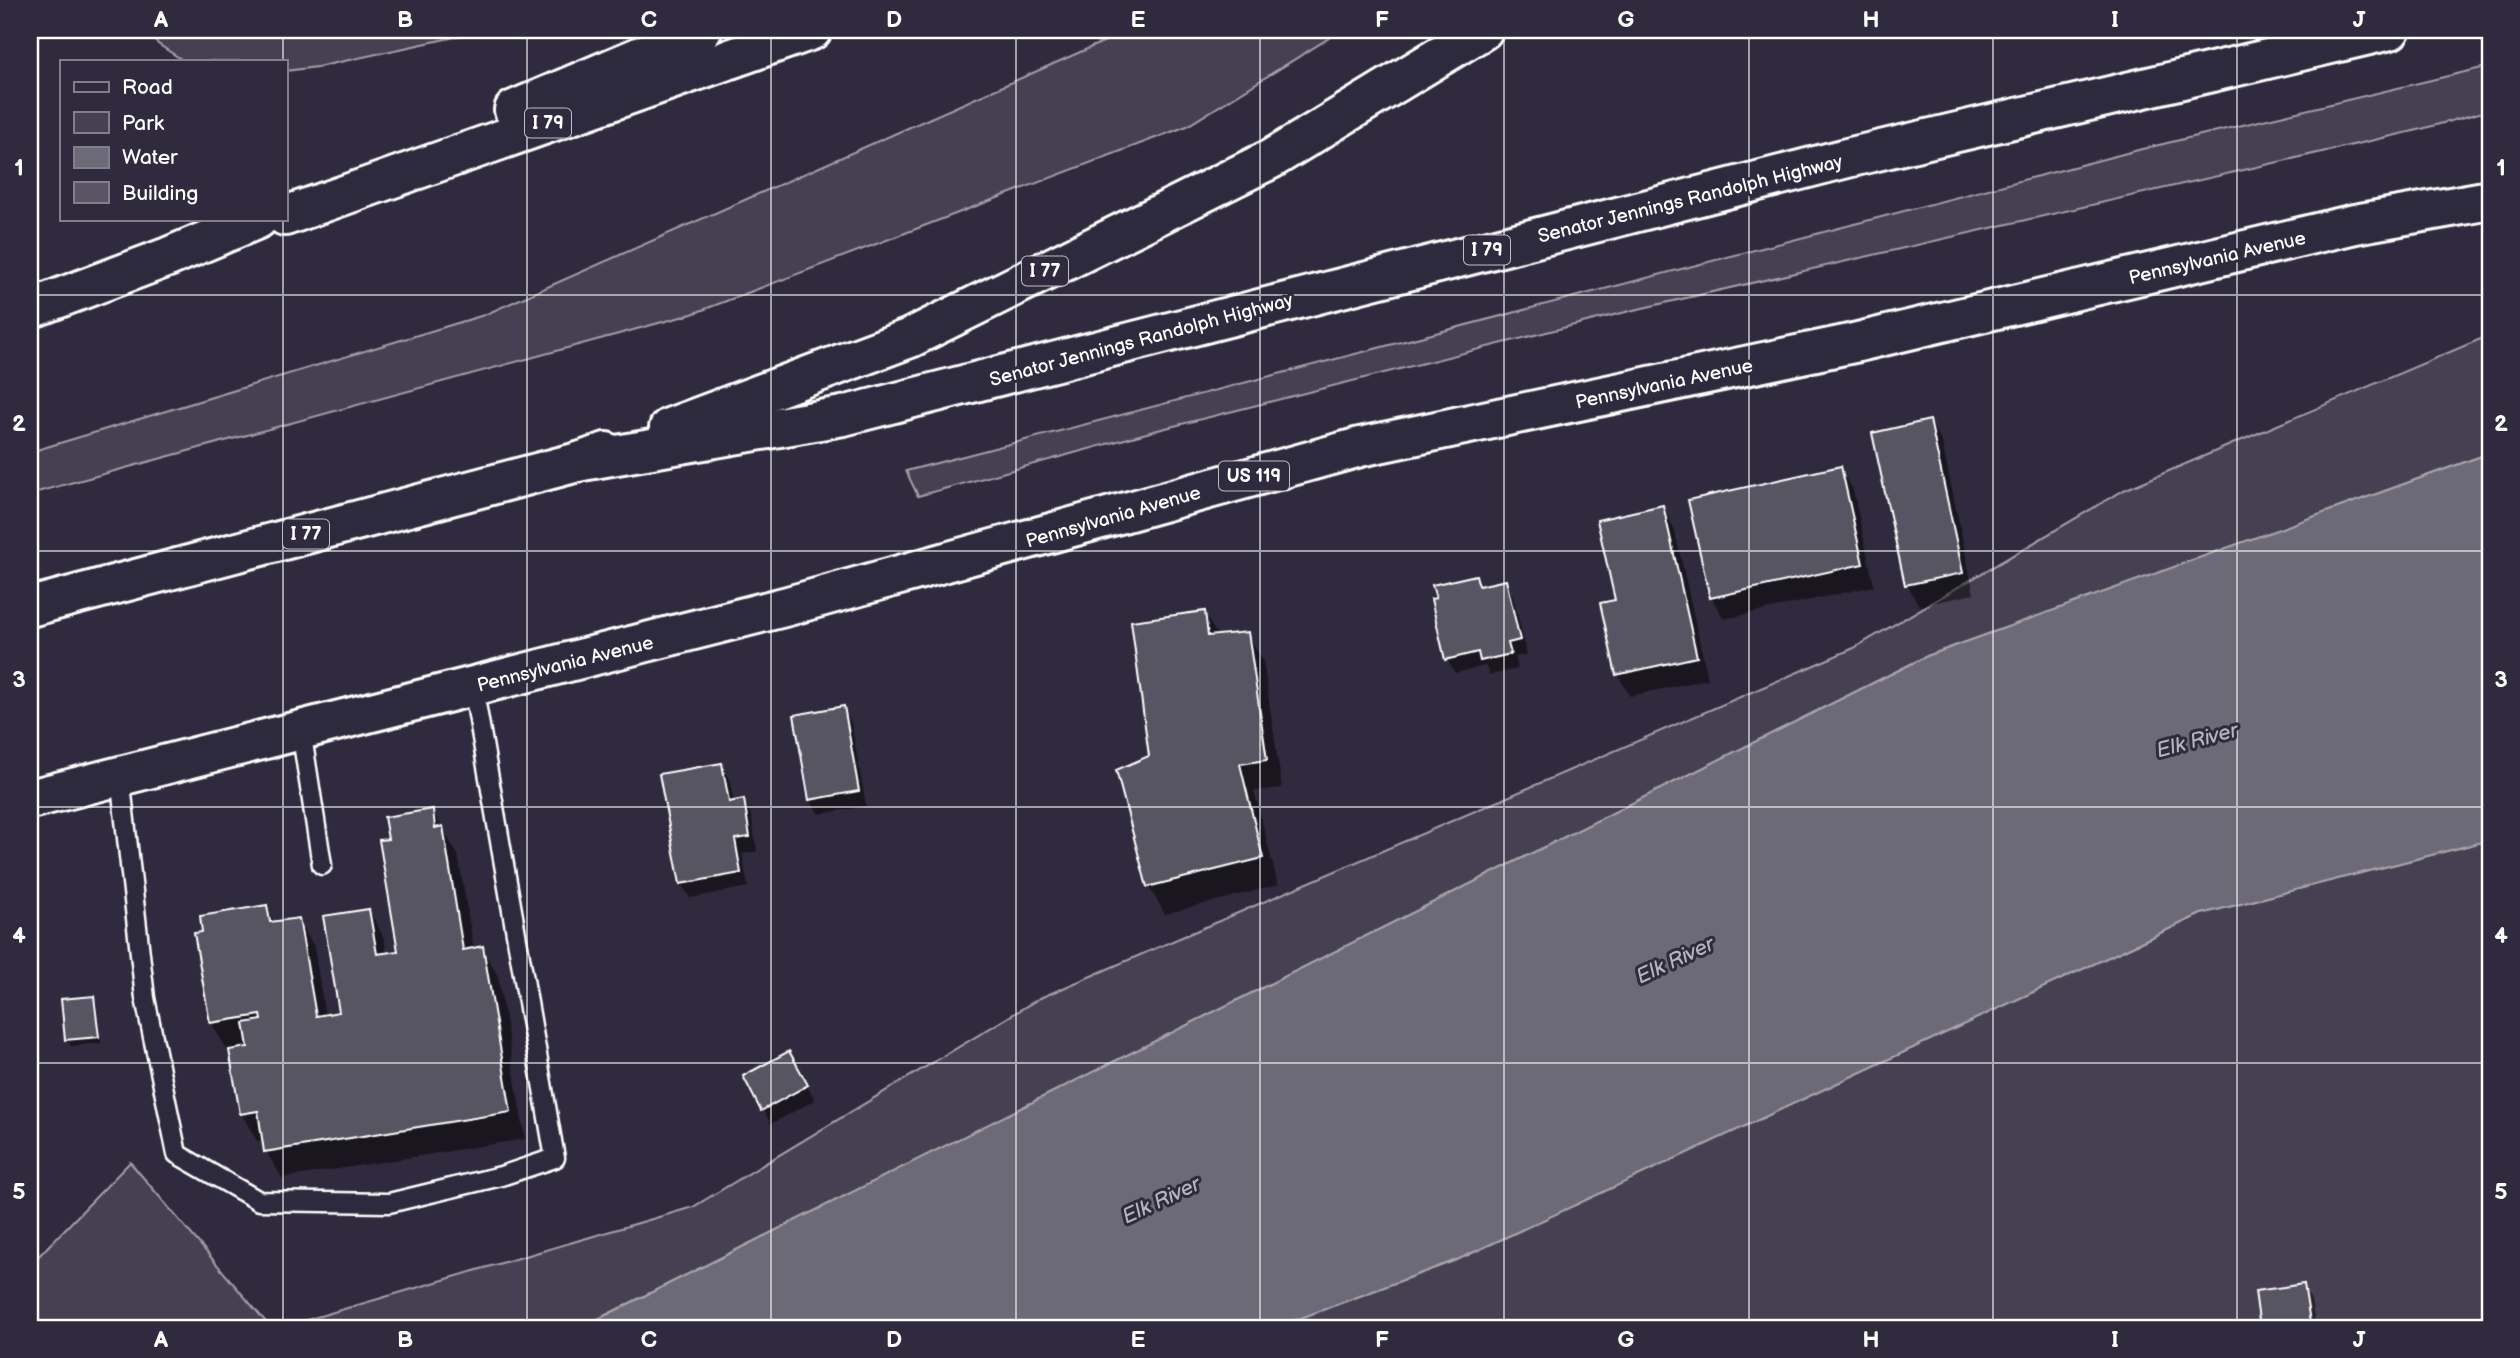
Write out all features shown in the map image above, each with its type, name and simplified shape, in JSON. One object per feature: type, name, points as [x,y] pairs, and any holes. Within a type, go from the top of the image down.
[{"type":"main road","points":[[287,206],[702,30]]},
{"type":"main road","name":"I 79","points":[[287,215],[812,30]]},
{"type":"main road","name":"I 77","points":[[30,607],[582,461],[910,338],[1271,159],[1483,30]]},
{"type":"main road","name":"Senator Jennings Randolph Highway","points":[[582,461],[844,416],[1847,158],[2390,30]]},
{"type":"main road","name":"Pennsylvania Avenue","points":[[30,799],[788,606],[1360,447],[1854,343],[2355,224],[2490,200]]},
{"type":"main road","points":[[168,257],[256,220]]},
{"type":"main road","points":[[30,309],[274,220]]},
{"type":"lane","points":[[120,776],[145,998],[177,1154],[259,1201],[389,1203],[501,1176],[555,1158],[473,686]]},
{"type":"lane","points":[[301,730],[322,865]]},
{"type":"green space","points":[[148,30],[487,30],[317,67],[287,71],[287,60],[182,60],[158,44]]},
{"type":"green space","points":[[1130,30],[1342,30],[1187,126],[692,314],[30,494],[30,452],[484,315]]},
{"type":"green space","points":[[2490,66],[2490,110],[2418,130],[1634,310],[1154,431],[918,496],[906,471],[2142,149]]},
{"type":"green space","points":[[2490,335],[2490,453],[1927,656],[580,1328],[279,1328],[693,1207],[1040,998],[1854,648],[2124,490]]},
{"type":"green space","points":[[2490,840],[2490,1328],[1274,1328],[1459,1259],[2201,914]]},
{"type":"green space","points":[[130,1162],[271,1328],[30,1328],[30,1265]]},
{"type":"water","name":"Elk River","points":[[2490,453],[2490,840],[2201,914],[1459,1259],[1274,1328],[580,1328],[1927,656]]},
{"type":"building","points":[[1930,420],[1963,573],[1905,585],[1872,433]]},
{"type":"building","points":[[1841,466],[1863,564],[1710,598],[1688,500]]},
{"type":"building","points":[[1663,505],[1697,657],[1616,675],[1600,603],[1615,600],[1597,520]]},
{"type":"building","points":[[1476,575],[1479,586],[1506,580],[1520,640],[1508,643],[1511,654],[1480,661],[1478,652],[1445,660],[1431,599],[1436,598],[1432,585]]},
{"type":"building","points":[[1205,611],[1208,636],[1248,632],[1267,760],[1240,764],[1263,858],[1147,887],[1116,770],[1149,756],[1131,621]]},
{"type":"building","points":[[844,706],[859,791],[809,800],[794,715]]},
{"type":"building","points":[[722,763],[729,802],[744,799],[750,837],[735,839],[741,873],[680,884],[659,774]]},
{"type":"building","points":[[433,809],[435,828],[443,826],[463,950],[483,946],[511,1112],[264,1152],[258,1111],[240,1114],[229,1050],[248,1047],[244,1023],[262,1020],[261,1015],[210,1023],[194,933],[202,932],[200,916],[267,905],[270,922],[299,918],[316,1016],[339,1012],[323,916],[369,909],[377,954],[398,951],[379,840],[388,839],[384,817]]},
{"type":"building","points":[[94,996],[99,1037],[65,1040],[61,999]]},
{"type":"building","points":[[789,1051],[808,1085],[761,1111],[743,1076]]},
{"type":"building","points":[[2304,1284],[2311,1328],[2260,1328],[2255,1291]]}]
